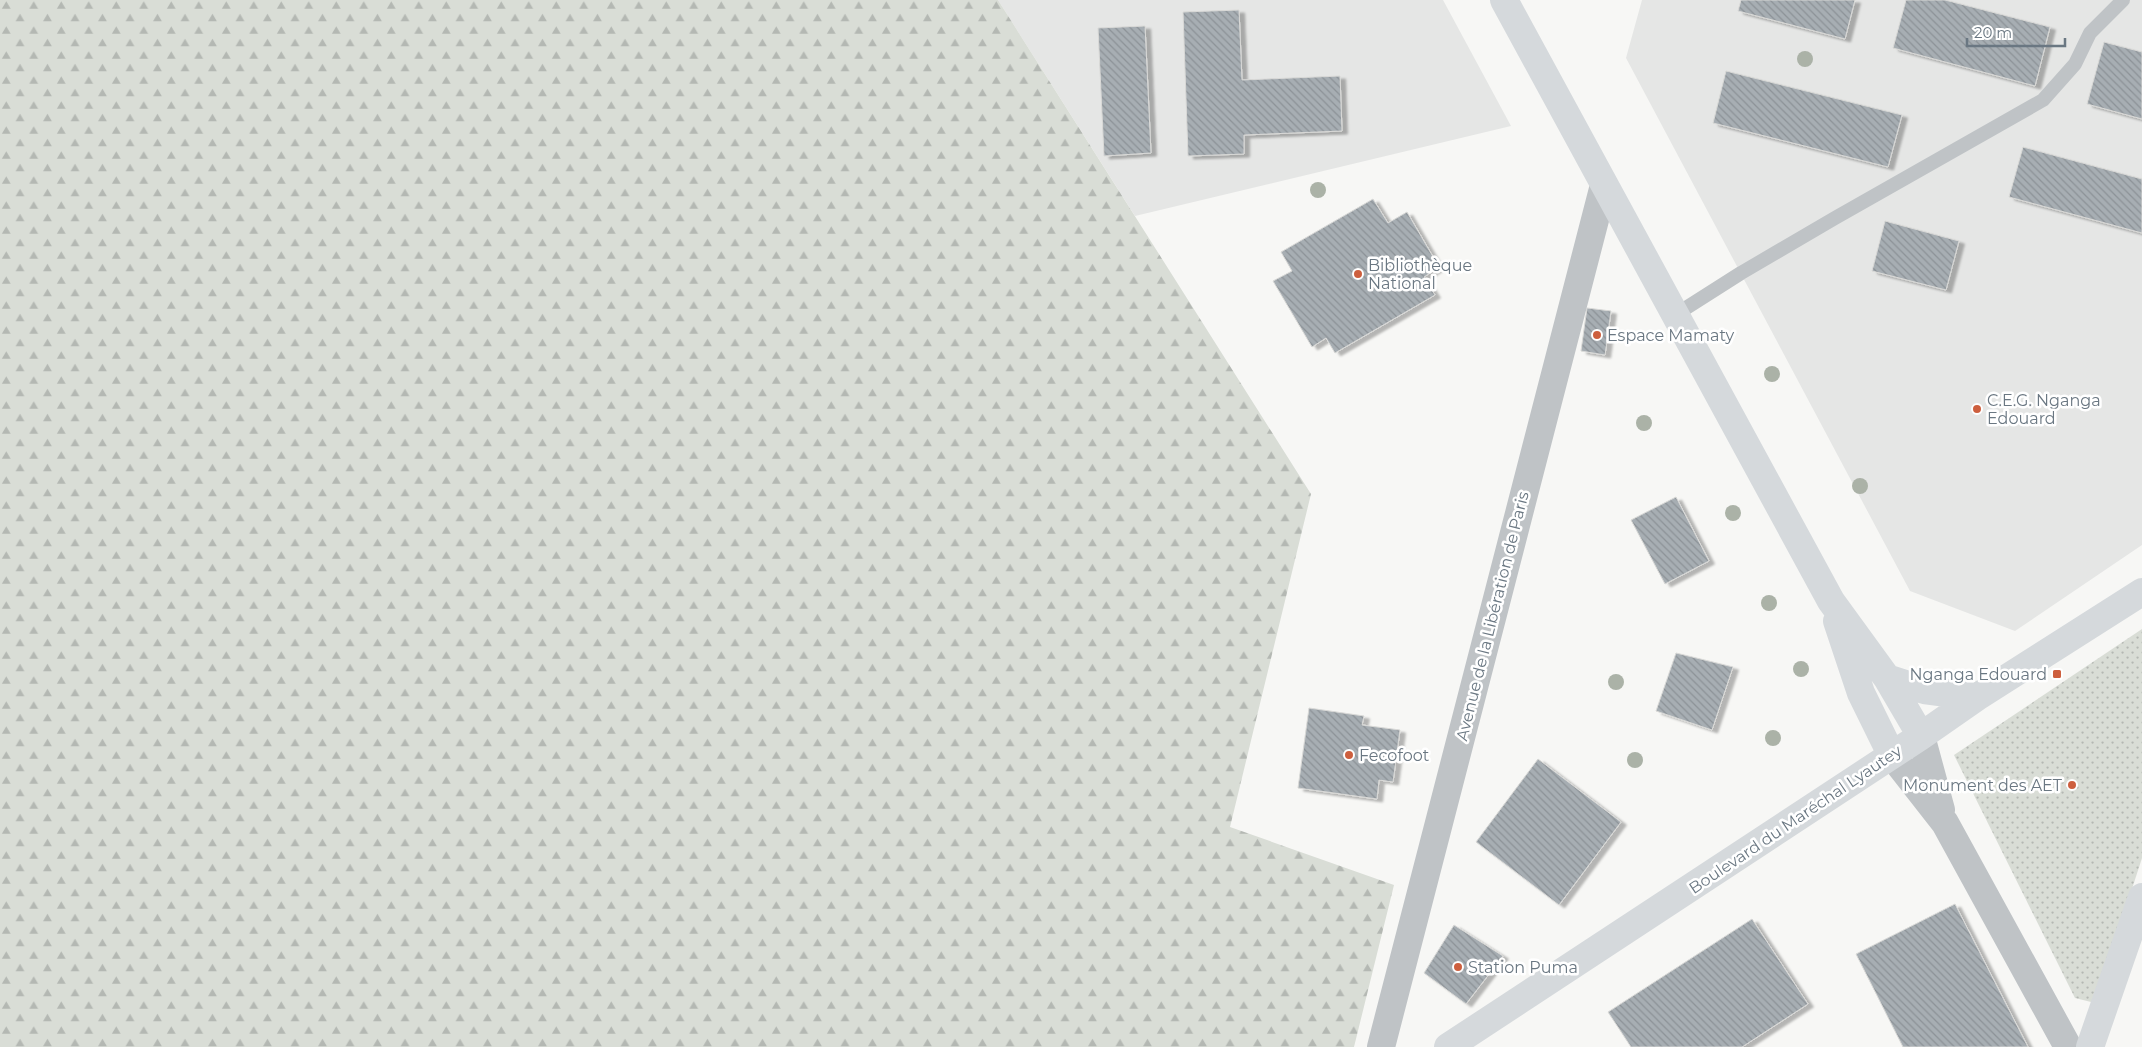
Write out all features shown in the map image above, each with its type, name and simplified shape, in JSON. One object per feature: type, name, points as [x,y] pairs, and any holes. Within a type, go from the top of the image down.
[{"type":"main road","points":[[1504,0],[1831,600],[1887,678],[1921,736]]},
{"type":"main road","name":"Boulevard du Maréchal Lyautey","points":[[1448,1047],[1921,736],[1977,697],[2142,592]]},
{"type":"main road","points":[[1831,600],[1852,668],[1872,719],[1891,754]]},
{"type":"main road","points":[[1887,678],[1924,690],[1977,697]]},
{"type":"main road","points":[[2090,1047],[2142,897]]},
{"type":"street","name":"Avenue de la Libération de Paris","points":[[1381,1047],[1604,185]]},
{"type":"street","points":[[1921,736],[1945,823]]},
{"type":"street","points":[[1891,754],[1945,823],[2068,1047]]},
{"type":"lane","points":[[1675,315],[1741,273],[1826,223],[2043,100],[2075,64],[2090,33],[2123,0]]},
{"type":"shaded area","points":[[998,0],[1443,0],[1511,126],[1135,216]]},
{"type":"shaded area","name":"C.E.G. Nganga Edouard","points":[[1642,0],[2142,0],[2142,545],[2015,631],[1910,591],[1626,58]]},
{"type":"green space","points":[[0,0],[998,0],[1311,494],[1230,827],[1394,885],[1354,1047],[0,1047]]},
{"type":"green space","points":[[2142,629],[2142,858],[2095,1003],[2075,998],[1954,755]]},
{"type":"building","points":[[1741,0],[1855,0],[1845,39],[1738,11]]},
{"type":"building","points":[[1906,0],[1945,0],[2050,27],[2035,86],[1893,48]]},
{"type":"building","points":[[1239,10],[1242,80],[1340,76],[1342,131],[1244,135],[1244,154],[1188,156],[1183,12]]},
{"type":"building","points":[[1145,26],[1151,153],[1104,156],[1098,28]]},
{"type":"building","points":[[2104,42],[2142,52],[2142,119],[2087,104]]},
{"type":"building","points":[[1726,71],[1902,115],[1888,167],[1713,123]]},
{"type":"building","points":[[2023,147],[2142,179],[2142,233],[2009,197]]},
{"type":"building","name":"Bibliothèque National","points":[[1373,199],[1388,223],[1407,212],[1439,267],[1424,277],[1435,295],[1335,353],[1326,338],[1312,347],[1273,281],[1292,271],[1281,252]]},
{"type":"building","points":[[1885,221],[1959,241],[1946,290],[1872,271]]},
{"type":"building","points":[[1587,308],[1611,311],[1605,355],[1581,351]]},
{"type":"building","points":[[1676,497],[1709,561],[1665,584],[1631,520]]},
{"type":"building","points":[[1676,653],[1733,667],[1712,730],[1656,711]]},
{"type":"building","name":"Fecofoot","points":[[1309,708],[1364,716],[1362,725],[1400,730],[1393,782],[1379,780],[1377,799],[1298,788]]},
{"type":"building","points":[[1538,759],[1621,822],[1559,905],[1476,842]]},
{"type":"building","points":[[1955,904],[2028,1047],[1903,1047],[1856,954]]},
{"type":"building","points":[[1752,919],[1808,1004],[1742,1047],[1631,1047],[1608,1012]]},
{"type":"building","points":[[1454,925],[1503,956],[1466,1004],[1424,973]]},
{"type":"place","name":"Bibliothèque National","points":[[1358,274]]},
{"type":"place","name":"Espace Mamaty","points":[[1597,335]]},
{"type":"place","name":"C.E.G. Nganga Edouard","points":[[1977,409]]},
{"type":"place","name":"Nganga Edouard","points":[[2057,674]]},
{"type":"place","name":"Fecofoot","points":[[1349,755]]},
{"type":"place","name":"Monument des AET","points":[[2072,785]]},
{"type":"place","name":"Station Puma","points":[[1458,967]]}]
